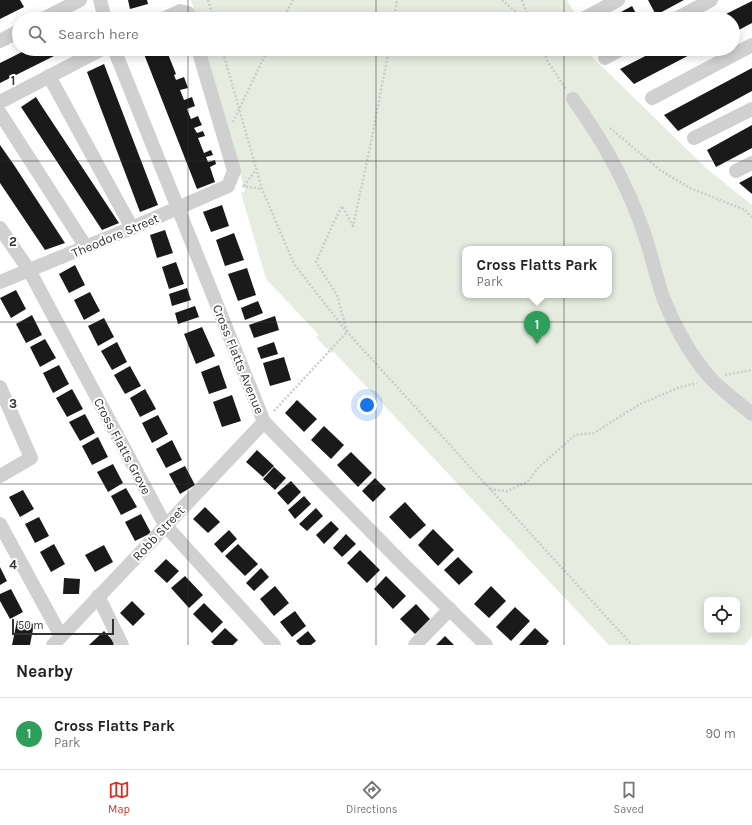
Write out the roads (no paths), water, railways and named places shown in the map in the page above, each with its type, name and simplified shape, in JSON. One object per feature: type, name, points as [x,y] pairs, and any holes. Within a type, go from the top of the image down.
[{"type":"street","points":[[57,12],[80,0]]},
{"type":"street","points":[[100,0],[103,12]]},
{"type":"street","points":[[596,12],[618,0]]},
{"type":"street","points":[[689,12],[711,0]]},
{"type":"street","points":[[0,41],[12,35]]},
{"type":"street","points":[[740,50],[752,44]]},
{"type":"street","points":[[0,102],[88,56]]},
{"type":"street","name":"Cross Flatts Avenue","points":[[117,56],[264,422],[486,645]]},
{"type":"street","name":"Theodore Street","points":[[0,282],[132,228],[228,186],[234,171],[200,56]]},
{"type":"street","points":[[605,58],[609,56]]},
{"type":"street","points":[[652,98],[730,56]]},
{"type":"street","points":[[49,76],[132,228]]},
{"type":"street","points":[[573,99],[590,123],[625,187],[643,230],[665,301],[681,337],[698,364],[710,379],[752,414]]},
{"type":"street","points":[[694,138],[752,109]]},
{"type":"street","points":[[0,113],[86,247]]},
{"type":"street","points":[[736,171],[752,163]]},
{"type":"street","name":"Cross Flatts Grove","points":[[0,228],[29,270],[165,525],[271,644]]},
{"type":"street","points":[[0,387],[31,458],[0,476]]},
{"type":"street","name":"Robb Street","points":[[57,640],[264,422]]},
{"type":"street","points":[[0,524],[57,640]]},
{"type":"street","points":[[98,596],[122,645]]},
{"type":"street","points":[[415,645],[450,609]]},
{"type":"place","name":"Cross Flatts Park","points":[[537,344]]}]
